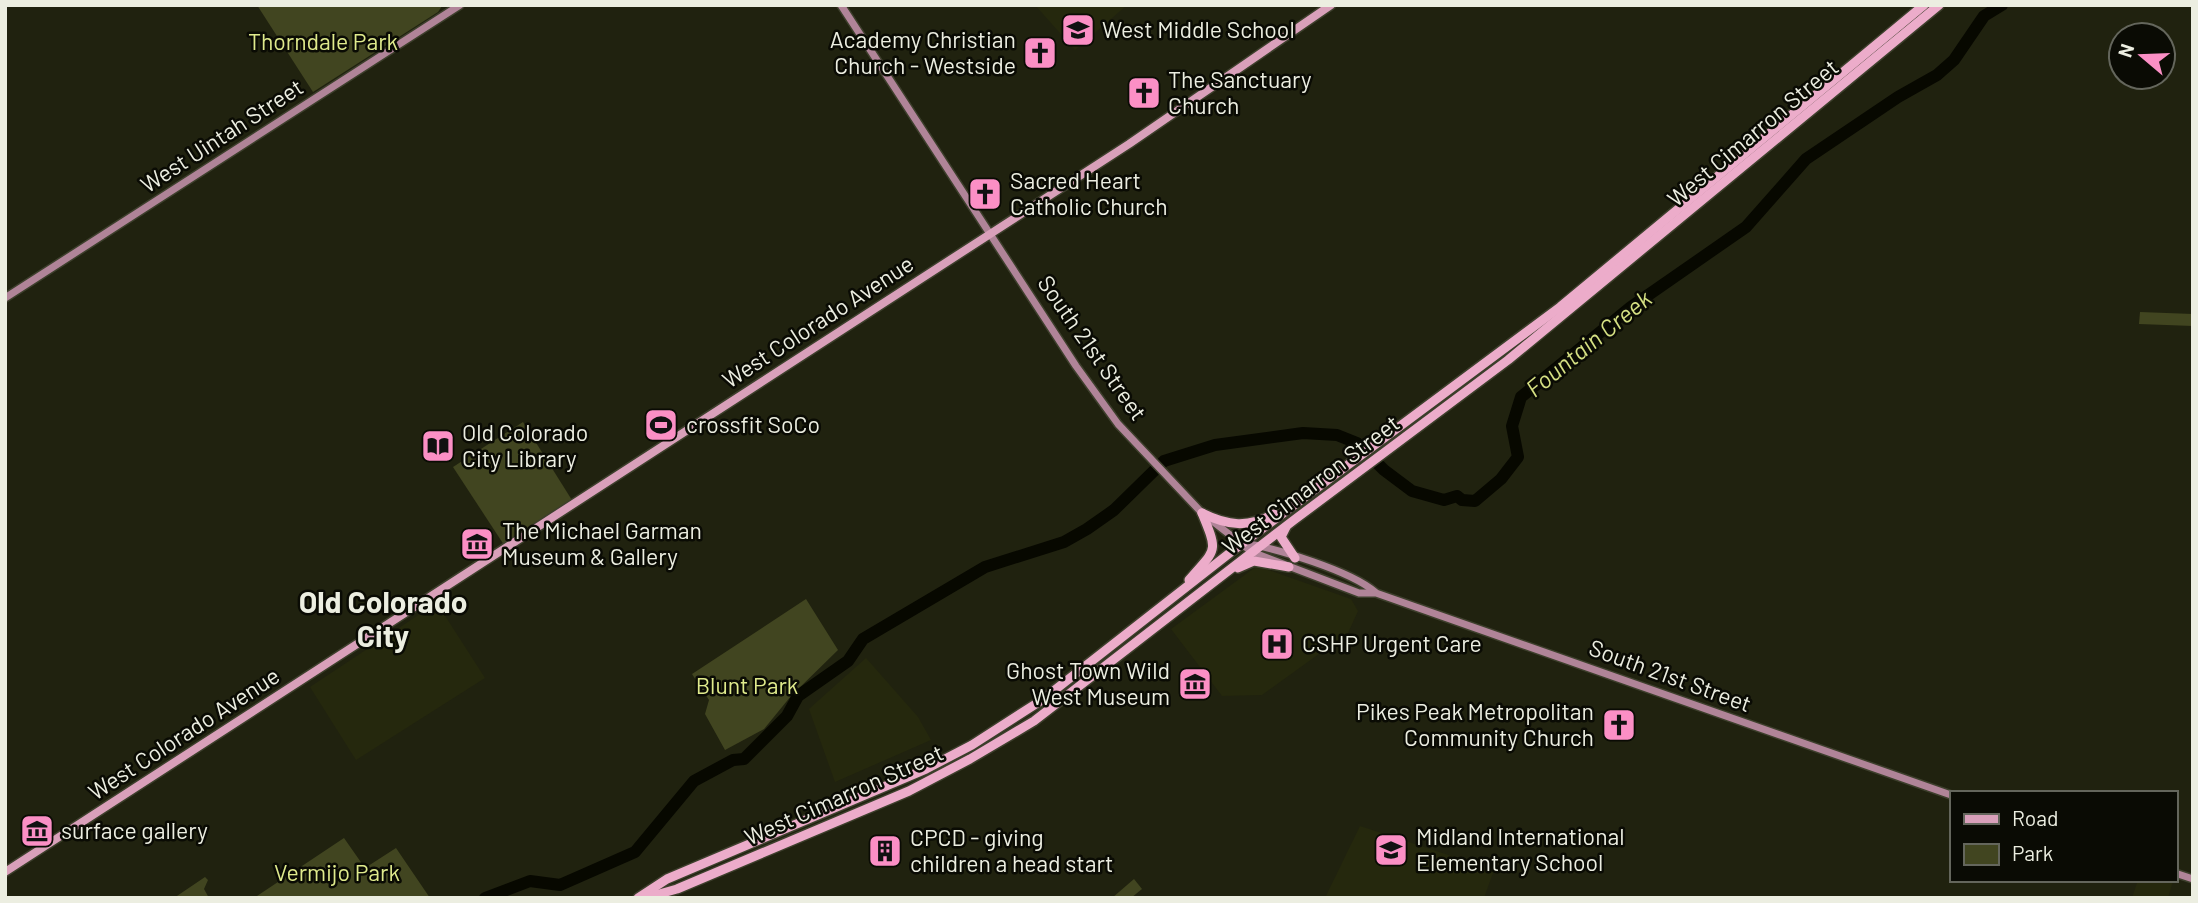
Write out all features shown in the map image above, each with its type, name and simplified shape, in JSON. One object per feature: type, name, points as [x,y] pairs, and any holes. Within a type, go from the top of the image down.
[{"type":"highway","name":"West Cimarron Street","points":[[638,898],[667,879],[871,794],[972,745],[1065,683],[1243,543],[1560,307],[1924,5]]},
{"type":"highway","name":"West Cimarron Street","points":[[645,898],[677,889],[872,807],[971,760],[1064,699],[1572,309],[1939,5]]},
{"type":"highway","points":[[1202,513],[1233,525],[1251,524],[1300,500]]},
{"type":"highway","points":[[1174,598],[1213,552],[1214,545],[1202,513]]},
{"type":"highway","points":[[1294,520],[1281,537],[1295,558]]},
{"type":"highway","points":[[1198,594],[1254,561],[1289,567]]},
{"type":"main road","name":"West Uintah Street","points":[[5,298],[460,5]]},
{"type":"main road","name":"South 21st Street","points":[[841,5],[1096,397],[1147,456],[1202,513],[1243,543],[1289,567],[1359,593],[1376,593]]},
{"type":"main road","name":"West Colorado Avenue","points":[[5,872],[990,234],[1331,5]]},
{"type":"main road","name":"South 21st Street","points":[[1256,549],[1295,558],[1359,581],[1376,593],[1950,795]]},
{"type":"shaded area","name":"West Middle School","points":[[1035,5],[1127,5],[1075,50]]},
{"type":"shaded area","points":[[1257,566],[1351,599],[1358,611],[1348,633],[1262,695],[1222,696],[1171,629]]},
{"type":"shaded area","points":[[435,604],[485,678],[356,760],[310,687]]},
{"type":"shaded area","points":[[866,658],[918,717],[931,740],[835,782],[809,709]]},
{"type":"shaded area","name":"Midland International Elementary School","points":[[1360,826],[1494,870],[1484,898],[1325,898]]},
{"type":"shaded area","points":[[2137,882],[2173,882],[2168,898],[2132,898]]},
{"type":"green space","name":"Thorndale Park","points":[[257,5],[442,6],[438,12],[313,92]]},
{"type":"green space","points":[[2140,312],[2193,314],[2193,326],[2139,324]]},
{"type":"green space","points":[[523,422],[575,505],[506,548],[453,467]]},
{"type":"green space","name":"Blunt Park","points":[[806,599],[838,650],[791,696],[764,729],[725,750],[705,714],[709,700],[692,674]]},
{"type":"green space","name":"Vermijo Park","points":[[344,838],[365,868],[396,848],[430,898],[254,898]]},
{"type":"green space","points":[[205,877],[208,880],[204,889],[209,898],[174,898]]},
{"type":"green space","points":[[1134,879],[1142,889],[1131,898],[1112,898]]},
{"type":"waterway","name":"Fountain Creek","points":[[485,898],[530,881],[560,885],[635,852],[694,781],[733,760],[744,759],[787,716],[798,696],[848,661],[863,639],[985,567],[1064,542],[1087,529],[1114,510],[1164,461],[1215,445],[1303,433],[1337,435],[1357,443],[1384,470],[1412,491],[1444,500],[1457,496],[1462,500],[1475,501],[1501,479],[1518,457],[1512,426],[1521,397],[1631,307],[1746,227],[1806,159],[1898,97],[1937,75],[1954,60],[1984,16],[2002,5]]},
{"type":"place","name":"West Middle School","points":[[1078,30]]},
{"type":"place","name":"Academy Christian Church - Westside","points":[[1040,53]]},
{"type":"place","name":"The Sanctuary Church","points":[[1144,93]]},
{"type":"place","name":"Sacred Heart Catholic Church","points":[[985,194]]},
{"type":"place","name":"crossfit SoCo","points":[[661,425]]},
{"type":"place","name":"Old Colorado City Library","points":[[438,446]]},
{"type":"place","name":"The Michael Garman Museum & Gallery","points":[[477,544]]},
{"type":"place","name":"CSHP Urgent Care","points":[[1277,644]]},
{"type":"place","name":"Ghost Town Wild West Museum","points":[[1195,684]]},
{"type":"place","name":"Pikes Peak Metropolitan Community Church","points":[[1619,725]]},
{"type":"place","name":"surface gallery","points":[[37,831]]},
{"type":"place","name":"Midland International Elementary School","points":[[1391,850]]},
{"type":"place","name":"CPCD - giving children a head start","points":[[885,851]]},
{"type":"district","name":"Old Colorado City","points":[[383,620]]}]
